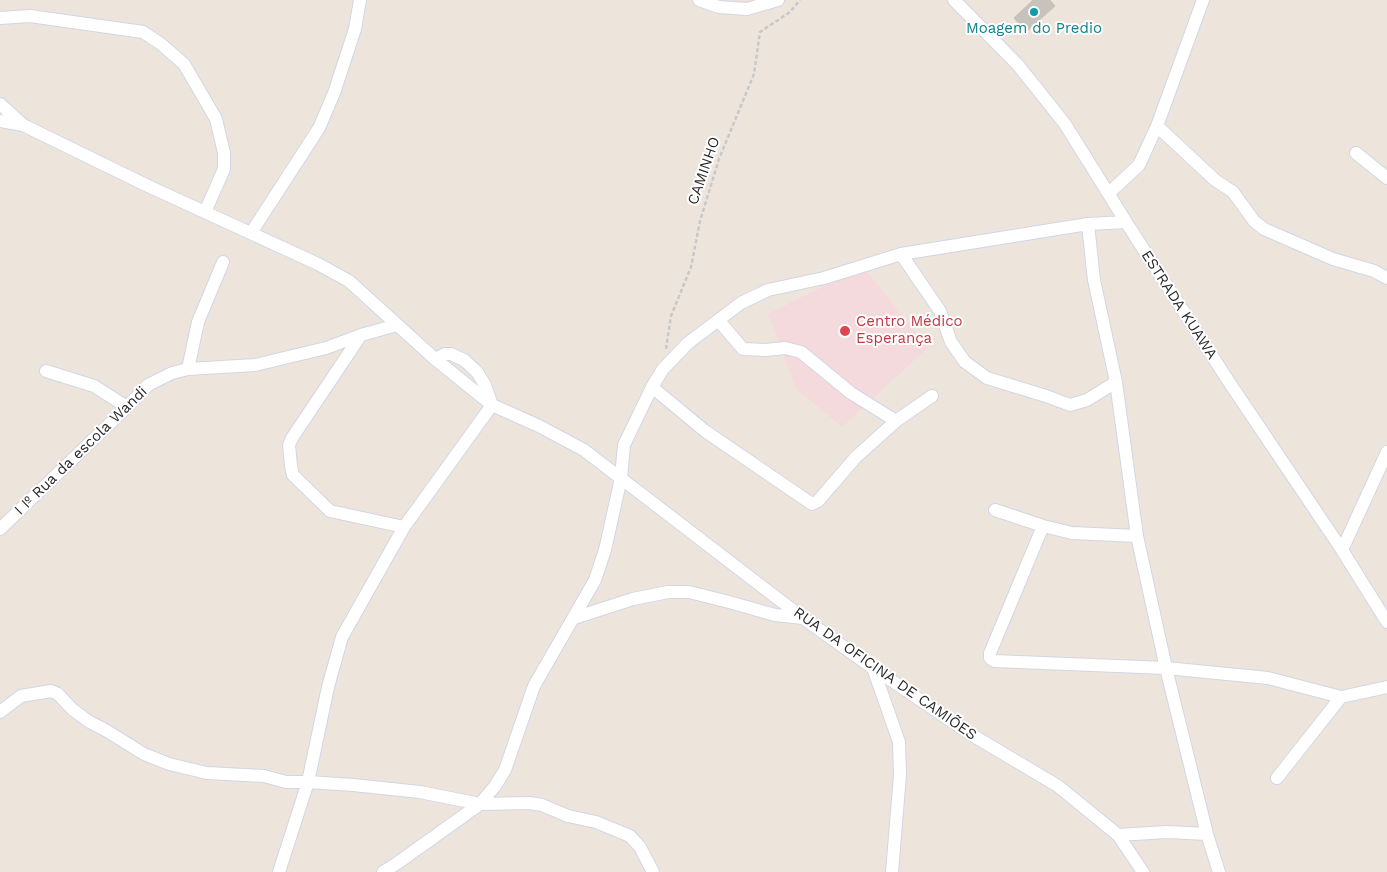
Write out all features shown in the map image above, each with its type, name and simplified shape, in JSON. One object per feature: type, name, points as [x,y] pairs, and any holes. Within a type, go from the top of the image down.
[{"type":"street","points":[[251,233],[319,128],[334,93],[355,29],[360,0]]},
{"type":"street","points":[[699,0],[719,8],[747,9],[776,0]]},
{"type":"street","name":"ESTRADA KUAWA","points":[[954,0],[1018,65],[1065,124],[1229,382],[1342,550],[1387,622]]},
{"type":"street","points":[[1109,193],[1139,165],[1157,126],[1203,0]]},
{"type":"street","points":[[0,18],[30,16],[143,32],[161,44],[184,64],[216,119],[224,153],[224,169],[205,212]]},
{"type":"street","points":[[0,104],[23,125]]},
{"type":"street","points":[[0,122],[23,125]]},
{"type":"street","name":"RUA DA OFICINA DE CAMIÕES","points":[[23,125],[318,264],[349,281],[435,359],[492,405],[539,426],[584,450],[803,618],[872,668],[972,735],[1058,786],[1118,835],[1144,872]]},
{"type":"street","points":[[1157,126],[1215,180],[1233,192],[1254,221],[1264,228],[1333,259],[1387,278]]},
{"type":"street","points":[[1356,154],[1387,178]]},
{"type":"street","points":[[383,872],[395,868],[480,804],[505,770],[534,686],[595,580],[605,550],[621,478],[624,445],[662,369],[688,343],[742,303],[768,290],[824,278],[901,254],[1088,224],[1126,222]]},
{"type":"street","points":[[1088,224],[1094,280],[1116,382],[1137,536],[1166,668],[1218,872]]},
{"type":"street","points":[[901,254],[940,311],[951,342],[964,362],[987,378],[1070,405],[1087,400],[1116,382]]},
{"type":"street","points":[[188,369],[198,322],[223,262]]},
{"type":"street","points":[[719,321],[743,349],[766,350],[785,348],[801,352],[851,393],[896,421]]},
{"type":"street","name":"I Iº Rua da escola Wandi","points":[[0,529],[148,385],[172,373],[188,369],[255,365],[326,348],[397,325]]},
{"type":"street","points":[[361,336],[292,438],[289,445],[291,466],[293,474],[330,511],[404,527]]},
{"type":"street","points":[[46,372],[94,386],[127,407]]},
{"type":"street","points":[[652,387],[705,431],[812,504],[818,501],[869,444],[896,421],[932,396]]},
{"type":"street","points":[[279,872],[308,782],[328,687],[342,637],[404,527],[492,405]]},
{"type":"street","points":[[1342,550],[1387,452]]},
{"type":"street","points":[[995,510],[1043,526],[1072,533],[1137,536]]},
{"type":"street","points":[[1043,526],[990,653],[990,658],[994,660],[1166,668],[1268,678],[1341,697],[1387,687]]},
{"type":"street","points":[[574,618],[633,599],[668,592],[689,592],[775,615],[803,618]]},
{"type":"street","points":[[872,668],[899,742],[900,775],[892,872]]},
{"type":"street","points":[[0,712],[21,696],[51,691],[58,694],[72,709],[88,721],[144,754],[169,764],[207,773],[264,776],[286,782],[308,782],[420,792],[480,804],[530,803],[542,805],[568,816],[596,822],[630,836],[640,848],[653,872]]},
{"type":"street","points":[[1277,778],[1341,697]]},
{"type":"street","points":[[1118,835],[1167,832],[1207,834]]},
{"type":"path","name":"CAMINHO","points":[[662,369],[671,316],[691,267],[700,221],[718,159],[754,74],[760,32],[790,12],[800,0]]},
{"type":"shaded area","name":"Centro Médico Esperança","points":[[863,266],[928,348],[842,427],[796,389],[768,314]]},
{"type":"building","name":"Moagem do Predio","points":[[1033,0],[1050,0],[1055,6],[1026,32],[1014,18]]},
{"type":"place","name":"Moagem do Predio","points":[[1034,12]]},
{"type":"place","name":"Centro Médico Esperança","points":[[845,331]]}]
